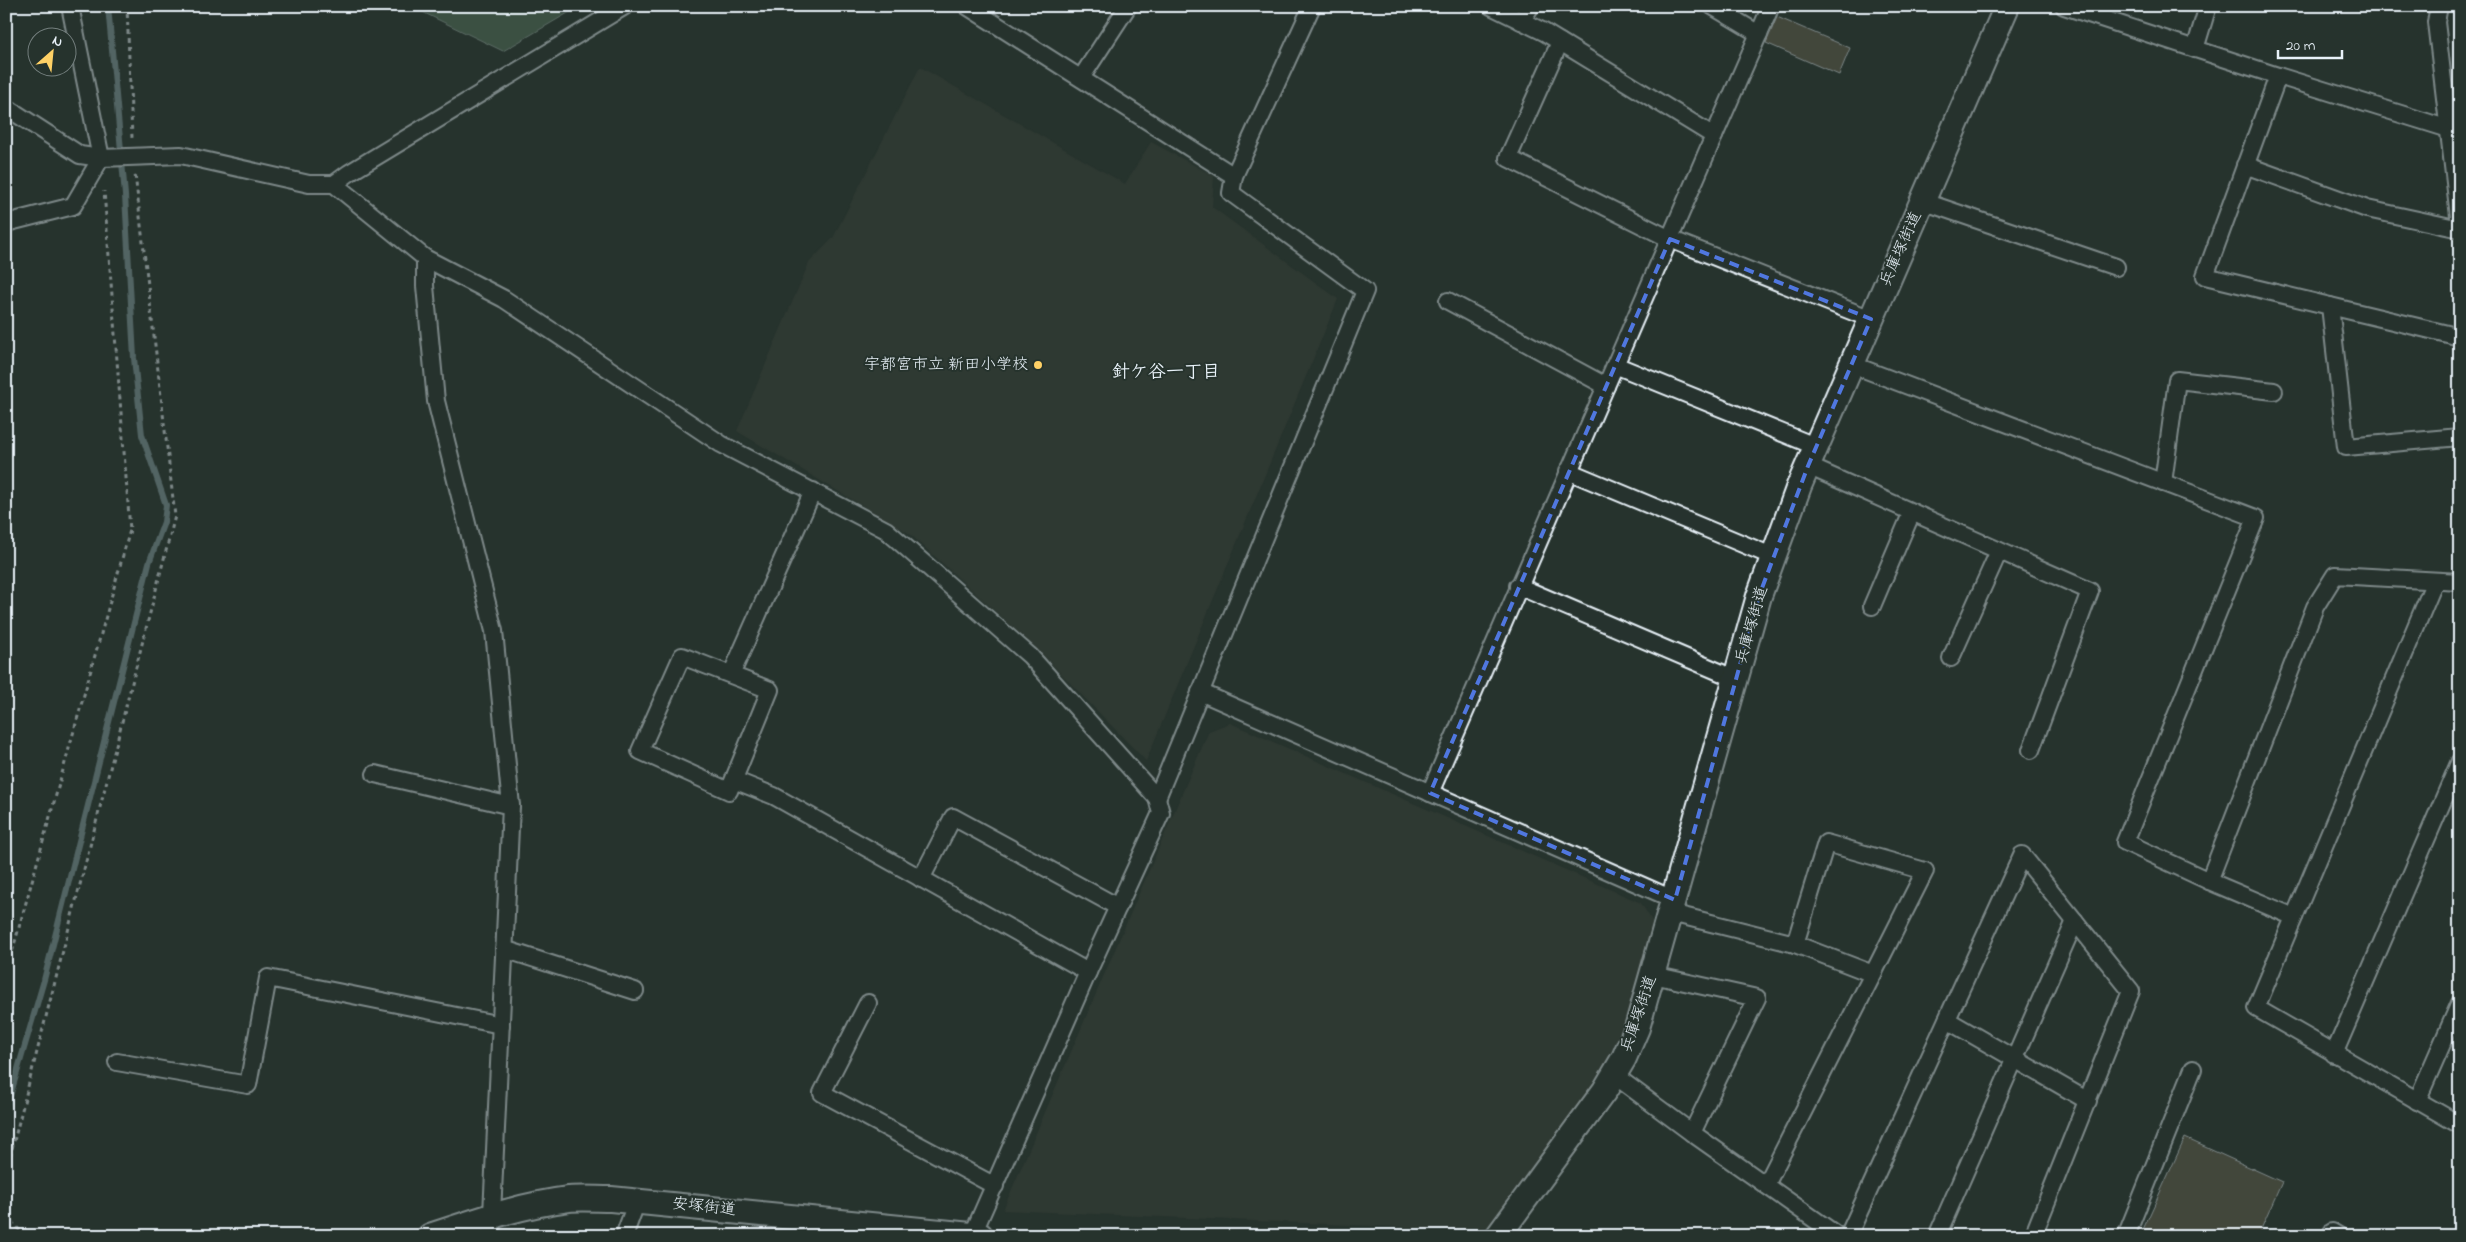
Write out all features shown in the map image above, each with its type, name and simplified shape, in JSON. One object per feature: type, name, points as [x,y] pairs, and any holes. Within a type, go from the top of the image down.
[{"type":"street","points":[[6,223],[73,206],[101,158],[70,6]]},
{"type":"street","points":[[6,108],[80,155],[101,158],[181,156],[309,184],[334,184],[357,168],[625,6]]},
{"type":"street","points":[[967,6],[1234,176]]},
{"type":"street","points":[[1081,78],[1128,6]]},
{"type":"street","points":[[1157,798],[1365,291],[1231,193],[1234,176],[1312,6]]},
{"type":"street","points":[[1491,6],[1560,42],[1714,136]]},
{"type":"street","points":[[1521,21],[1531,6]]},
{"type":"street","points":[[1712,6],[1759,34]]},
{"type":"street","points":[[1430,793],[1518,586],[1771,6]]},
{"type":"street","name":"兵庫塚街道","points":[[1498,1236],[1614,1075],[1637,1028],[1759,596],[1812,456],[2007,6]]},
{"type":"street","points":[[2064,6],[2278,76],[2449,129]]},
{"type":"street","points":[[2195,49],[2208,6]]},
{"type":"street","points":[[2439,6],[2436,22],[2460,225]]},
{"type":"street","points":[[1560,42],[1508,158],[1670,239],[1871,319]]},
{"type":"street","points":[[2278,76],[2205,276],[2460,337]]},
{"type":"street","points":[[2245,165],[2367,209],[2460,229]]},
{"type":"street","points":[[334,184],[425,258],[504,299],[721,444],[886,530],[1030,656],[1157,798],[1161,813],[1088,972],[975,1235]]},
{"type":"street","points":[[1922,201],[2116,267]]},
{"type":"street","points":[[425,258],[425,286],[436,401],[494,632],[511,806],[491,1226]]},
{"type":"street","points":[[1448,301],[1606,386]]},
{"type":"street","points":[[2330,306],[2346,447],[2460,437]]},
{"type":"street","points":[[1615,365],[1812,456],[1912,512],[2090,591],[2031,750]]},
{"type":"street","points":[[1853,365],[2256,518],[2125,842],[2209,881],[2294,917]]},
{"type":"street","points":[[2162,482],[2177,380],[2274,391]]},
{"type":"street","points":[[1568,472],[1774,557]]},
{"type":"street","points":[[731,675],[813,491]]},
{"type":"street","points":[[1872,606],[1912,512]]},
{"type":"street","points":[[1952,658],[1999,551]]},
{"type":"street","points":[[2209,881],[2315,607],[2335,575],[2460,582]]},
{"type":"street","points":[[2435,581],[2256,1008],[2460,1124]]},
{"type":"street","points":[[1518,586],[1736,679]]},
{"type":"street","points":[[682,656],[731,675],[770,690],[730,791],[640,751],[682,656]]},
{"type":"street","points":[[1200,692],[1430,793],[1673,906],[1795,944],[1873,974]]},
{"type":"street","points":[[2334,1054],[2460,761]]},
{"type":"street","points":[[375,774],[511,806]]},
{"type":"street","points":[[734,780],[774,796],[1088,972]]},
{"type":"street","points":[[921,879],[953,817],[1118,907]]},
{"type":"street","points":[[1766,1185],[1925,871],[1826,843],[1795,944]]},
{"type":"street","points":[[1848,1236],[2022,855],[2131,991],[2033,1236]]},
{"type":"street","points":[[1937,1236],[2075,921]]},
{"type":"street","points":[[504,949],[636,991]]},
{"type":"street","points":[[1653,975],[1757,998],[1692,1133]]},
{"type":"street","points":[[116,1062],[248,1085],[268,978],[501,1025]]},
{"type":"street","points":[[868,1002],[822,1093],[995,1186]]},
{"type":"street","points":[[2418,1101],[2460,1003]]},
{"type":"street","points":[[1947,1020],[2088,1101]]},
{"type":"street","points":[[2126,1236],[2193,1069]]},
{"type":"street","points":[[1614,1075],[1692,1133],[1838,1236]]},
{"type":"street","name":"安塚街道","points":[[430,1236],[491,1226],[569,1199],[637,1201],[975,1235]]},
{"type":"street","points":[[624,1236],[637,1201]]},
{"type":"street","points":[[2330,1236],[2332,1232],[2339,1236]]},
{"type":"path","points":[[6,1172],[176,516],[133,157],[127,6]]},
{"type":"path","points":[[6,974],[130,530],[101,158]]},
{"type":"path","points":[[6,1216],[25,1236]]},
{"type":"highlighted area","points":[[1670,239],[1871,319],[1808,466],[1759,596],[1675,900],[1430,793]]},
{"type":"shaded area","name":"宇都宮市立 新田小学校","points":[[920,67],[1125,184],[1151,142],[1214,176],[1212,207],[1338,299],[1146,761],[1037,649],[910,534],[737,431],[809,263],[833,238]]},
{"type":"shaded area","points":[[1230,723],[1641,903],[1655,926],[1625,1023],[1603,1071],[1585,1102],[1488,1231],[1003,1210],[1209,731]]},
{"type":"green space","points":[[410,6],[580,6],[503,51]]},
{"type":"building","points":[[1777,17],[1850,48],[1839,75],[1766,43]]},
{"type":"building","points":[[2185,1138],[2282,1182],[2258,1236],[2140,1236]]},
{"type":"waterway","points":[[6,1110],[44,980],[149,563],[164,522],[166,505],[142,435],[134,358],[125,195],[108,6]]},
{"type":"place","name":"宇都宮市立 新田小学校","points":[[1038,365]]},
{"type":"district","name":"針ケ谷一丁目","points":[[1166,373]]}]
